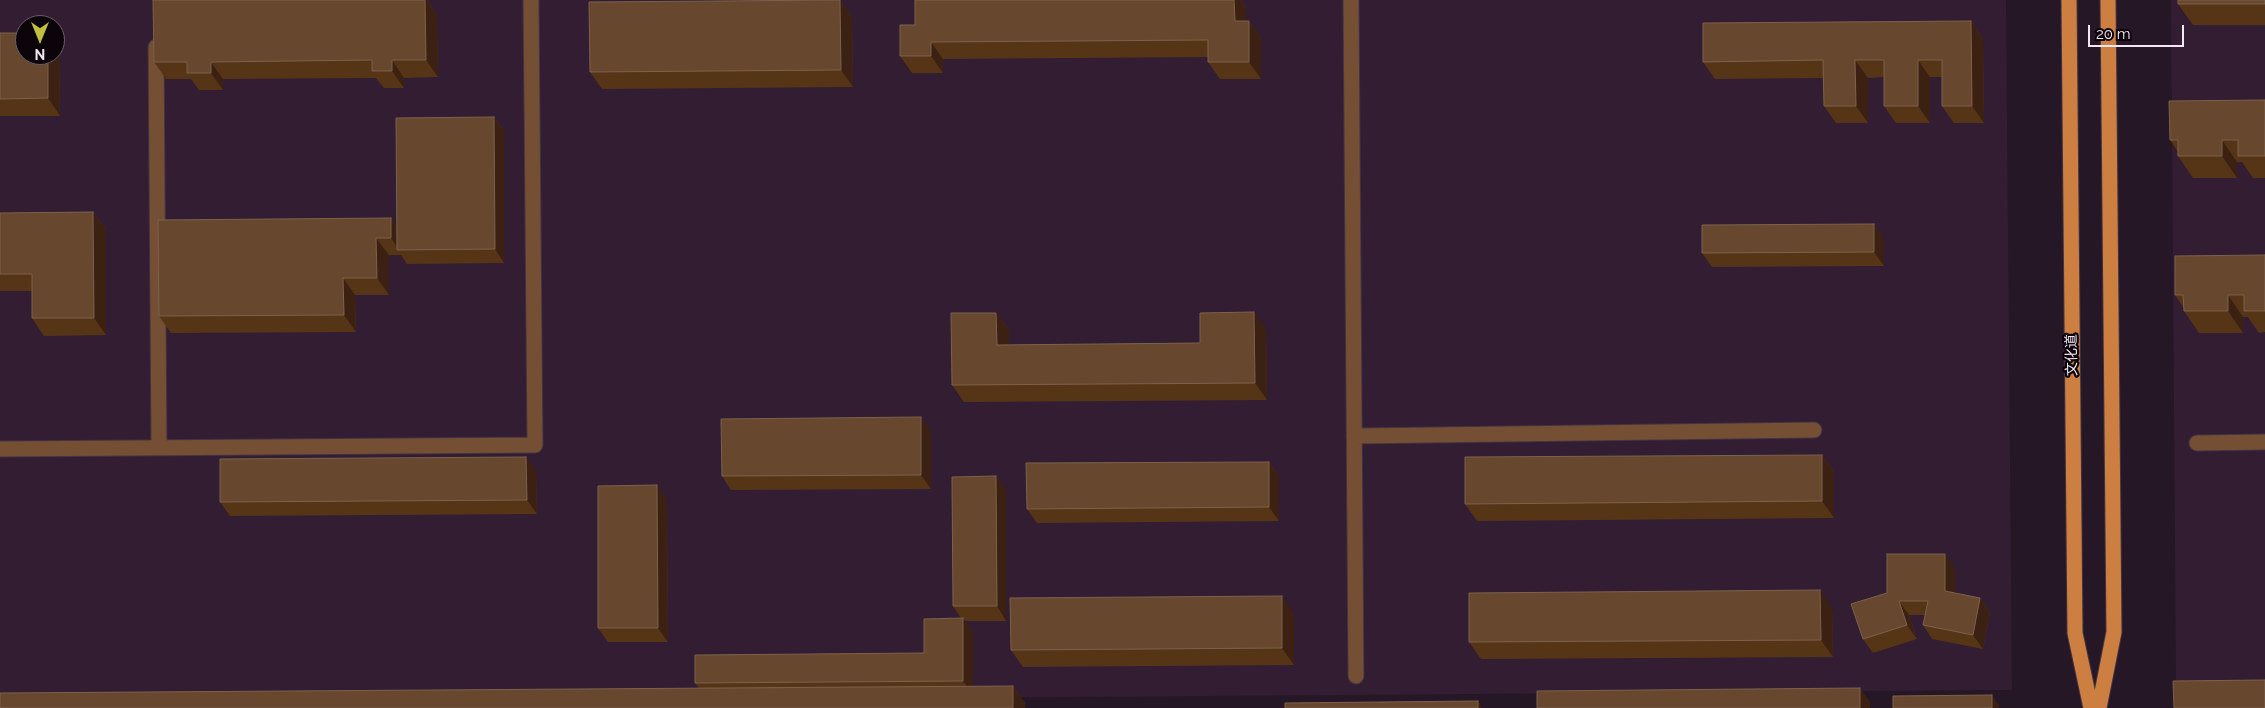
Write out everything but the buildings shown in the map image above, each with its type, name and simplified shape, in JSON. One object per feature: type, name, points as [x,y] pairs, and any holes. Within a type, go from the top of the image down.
[{"type":"main road","name":"文化道","points":[[2069,0],[2075,633],[2091,708]]},
{"type":"main road","points":[[2099,708],[2114,632],[2108,0]]},
{"type":"lane","points":[[0,449],[535,445],[531,0]]},
{"type":"lane","points":[[1351,0],[1356,676]]},
{"type":"lane","points":[[156,30],[159,448]]},
{"type":"lane","points":[[1354,436],[1814,430]]},
{"type":"lane","points":[[2197,443],[2265,442]]},
{"type":"shaded area","points":[[0,0],[2006,0],[2012,690],[0,705]]},
{"type":"shaded area","points":[[2171,0],[2265,0],[2265,683],[2176,684]]}]
